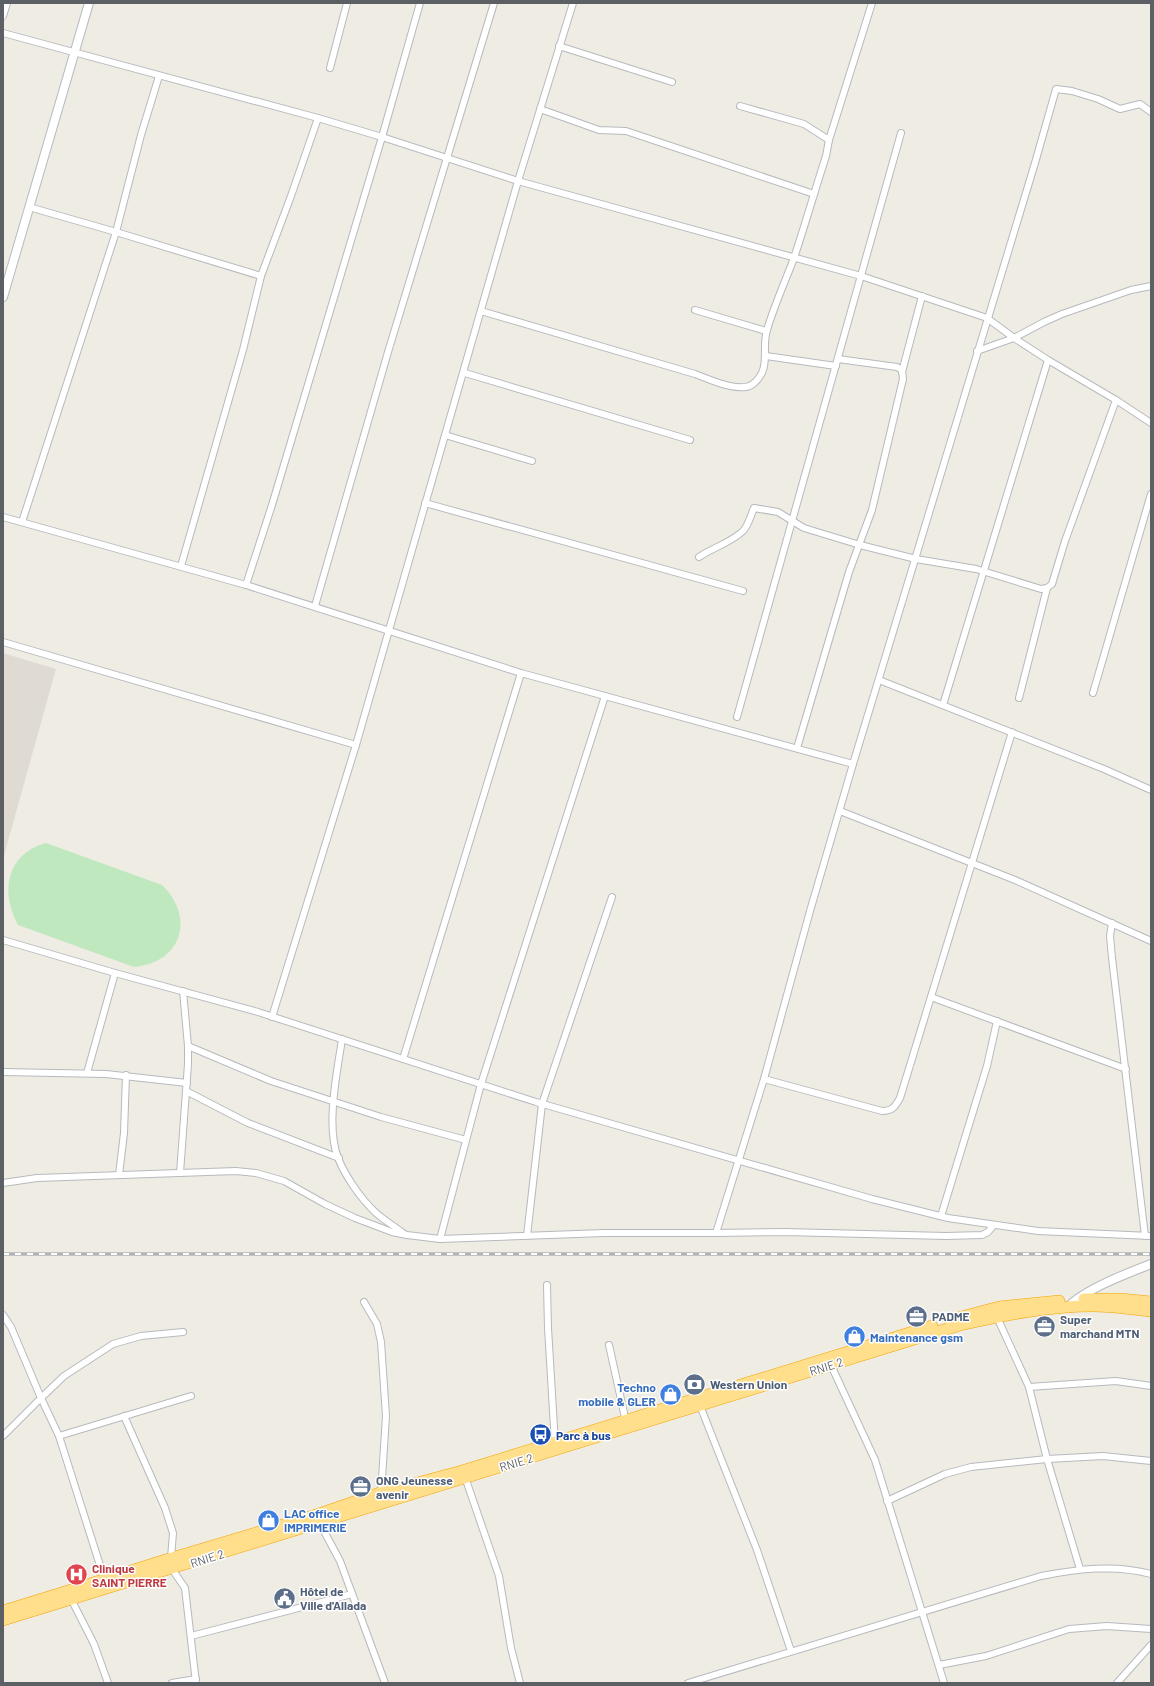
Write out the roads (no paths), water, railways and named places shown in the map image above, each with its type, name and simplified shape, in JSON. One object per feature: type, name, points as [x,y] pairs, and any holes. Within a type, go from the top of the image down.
[{"type":"highway","name":"RNIE 2","points":[[1072,1303],[1113,1299],[1151,1302]]},
{"type":"highway","name":"RNIE 2","points":[[3,1620],[70,1596],[171,1563],[829,1361],[958,1318],[996,1312],[1035,1302],[1072,1303],[1151,1311]]},
{"type":"highway","name":"RNIE 2","points":[[3,1610],[70,1596],[104,1578],[171,1563]]},
{"type":"main road","points":[[3,297],[5,280],[29,208],[89,3]]},
{"type":"main road","points":[[1072,1303],[1118,1277],[1151,1264]]},
{"type":"street","points":[[3,16],[7,3]]},
{"type":"street","points":[[330,68],[347,3]]},
{"type":"street","points":[[246,585],[272,505],[382,137],[420,3]]},
{"type":"street","points":[[315,606],[386,359],[494,3]]},
{"type":"street","points":[[272,1017],[356,745],[518,181],[572,3]]},
{"type":"street","points":[[481,310],[736,387],[752,385],[762,375],[766,356],[766,331],[794,258],[826,156],[828,140],[872,3]]},
{"type":"street","points":[[3,33],[318,118],[448,157],[518,181],[861,276],[987,318],[1048,360],[1116,400],[1151,423]]},
{"type":"street","points":[[559,46],[672,82]]},
{"type":"street","points":[[22,522],[116,232],[141,135],[159,76]]},
{"type":"street","points":[[716,1232],[764,1079],[853,764],[916,559],[1056,89],[1072,91],[1098,99],[1120,109],[1140,104],[1151,112]]},
{"type":"street","points":[[740,106],[804,124],[828,140]]},
{"type":"street","points":[[540,109],[599,130],[626,131],[814,194]]},
{"type":"street","points":[[180,566],[243,350],[261,276],[318,118]]},
{"type":"street","points":[[737,716],[901,133]]},
{"type":"street","points":[[29,208],[116,232],[261,276]]},
{"type":"street","points":[[977,351],[1014,338],[1062,314],[1131,290],[1151,286]]},
{"type":"street","points":[[797,748],[849,572],[872,510],[903,379],[902,372],[922,296]]},
{"type":"street","points":[[695,310],[766,331]]},
{"type":"street","points":[[766,356],[836,366]]},
{"type":"street","points":[[838,359],[898,367],[902,370],[902,372]]},
{"type":"street","points":[[943,705],[1048,360]]},
{"type":"street","points":[[464,373],[690,440]]},
{"type":"street","points":[[699,557],[711,549],[722,545],[743,531],[754,508],[778,512],[804,528],[860,545],[916,559],[983,571],[1041,589],[1047,588],[1052,584],[1065,541],[1116,400]]},
{"type":"street","points":[[445,435],[532,462]]},
{"type":"street","points":[[1093,693],[1151,494]]},
{"type":"street","points":[[425,503],[743,590]]},
{"type":"street","points":[[3,516],[246,585],[521,673],[853,764]]},
{"type":"street","points":[[1019,698],[1047,588]]},
{"type":"street","points":[[3,642],[356,745]]},
{"type":"street","points":[[403,1059],[521,673]]},
{"type":"street","points":[[879,680],[1104,769],[1151,790]]},
{"type":"street","points":[[440,1239],[481,1084],[605,696]]},
{"type":"street","points":[[764,1079],[882,1111],[889,1111],[895,1107],[900,1098],[1012,732]]},
{"type":"street","points":[[840,811],[1015,880],[1151,941]]},
{"type":"street","points":[[527,1236],[542,1104],[612,897]]},
{"type":"street","points":[[3,940],[115,973],[258,1012],[542,1104],[738,1161],[941,1216],[1061,1234],[1148,1236],[1112,958],[1110,936],[1112,923]]},
{"type":"street","points":[[87,1073],[115,973]]},
{"type":"street","points":[[180,1173],[187,1083],[188,1046],[182,991]]},
{"type":"street","points":[[931,997],[1126,1069]]},
{"type":"street","points":[[941,1216],[987,1066],[997,1021]]},
{"type":"street","points":[[342,1039],[333,1100],[333,1127],[336,1151],[343,1169],[352,1183],[376,1213],[407,1236]]},
{"type":"street","points":[[188,1046],[271,1081],[381,1116],[466,1140]]},
{"type":"street","points":[[3,1072],[126,1075],[187,1083]]},
{"type":"street","points":[[119,1175],[124,1133],[126,1075]]},
{"type":"street","points":[[186,1091],[248,1124],[339,1158]]},
{"type":"street","points":[[3,1183],[37,1178],[236,1171],[270,1176],[284,1181],[325,1204],[355,1218],[392,1232],[407,1236],[440,1239],[604,1233],[716,1232],[968,1236],[982,1235],[988,1232],[994,1225]]},
{"type":"street","points":[[547,1285],[548,1328],[556,1445]]},
{"type":"street","points":[[364,1302],[377,1324],[381,1342],[386,1416],[382,1499]]},
{"type":"street","points":[[996,1312],[1029,1387],[1047,1459],[1080,1569]]},
{"type":"street","points":[[3,1315],[11,1327],[40,1398],[59,1436],[104,1578]]},
{"type":"street","points":[[3,1436],[64,1376],[113,1344],[141,1336],[183,1332]]},
{"type":"street","points":[[609,1345],[626,1423]]},
{"type":"street","points":[[829,1361],[875,1460],[944,1683]]},
{"type":"street","points":[[1029,1387],[1116,1381],[1151,1386]]},
{"type":"street","points":[[59,1436],[191,1396]]},
{"type":"street","points":[[698,1401],[757,1550],[791,1651]]},
{"type":"street","points":[[124,1416],[165,1508],[173,1533],[171,1563],[185,1588],[196,1681],[172,1683]]},
{"type":"street","points":[[888,1501],[945,1474],[971,1467],[1047,1459],[1103,1456],[1151,1461]]},
{"type":"street","points":[[464,1474],[499,1576],[511,1648],[520,1683]]},
{"type":"street","points":[[318,1519],[340,1561],[384,1683]]},
{"type":"street","points":[[688,1683],[1041,1576],[1080,1569],[1096,1568],[1124,1569],[1151,1574]]},
{"type":"street","points":[[191,1636],[352,1594]]},
{"type":"street","points":[[70,1596],[94,1644],[108,1683]]},
{"type":"street","points":[[938,1665],[986,1656],[1069,1629],[1108,1626],[1151,1628]]},
{"type":"street","points":[[1117,1683],[1151,1646]]},
{"type":"railway","points":[[3,1254],[1151,1254]]},
{"type":"place","name":"PADME","points":[[916,1316]]},
{"type":"place","name":"Super marchand MTN","points":[[1045,1326]]},
{"type":"place","name":"Maintenance gsm","points":[[855,1337]]},
{"type":"place","name":"Western Union","points":[[695,1384]]},
{"type":"place","name":"Techno mobile & GLER","points":[[671,1394]]},
{"type":"place","name":"Parc à bus","points":[[540,1435]]},
{"type":"place","name":"ONG Jeunesse avenir","points":[[360,1487]]},
{"type":"place","name":"LAC office IMPRIMERIE","points":[[269,1520]]},
{"type":"place","name":"Clinique SAINT PIERRE","points":[[77,1575]]},
{"type":"place","name":"Hôtel de Ville d'Allada","points":[[285,1598]]}]
